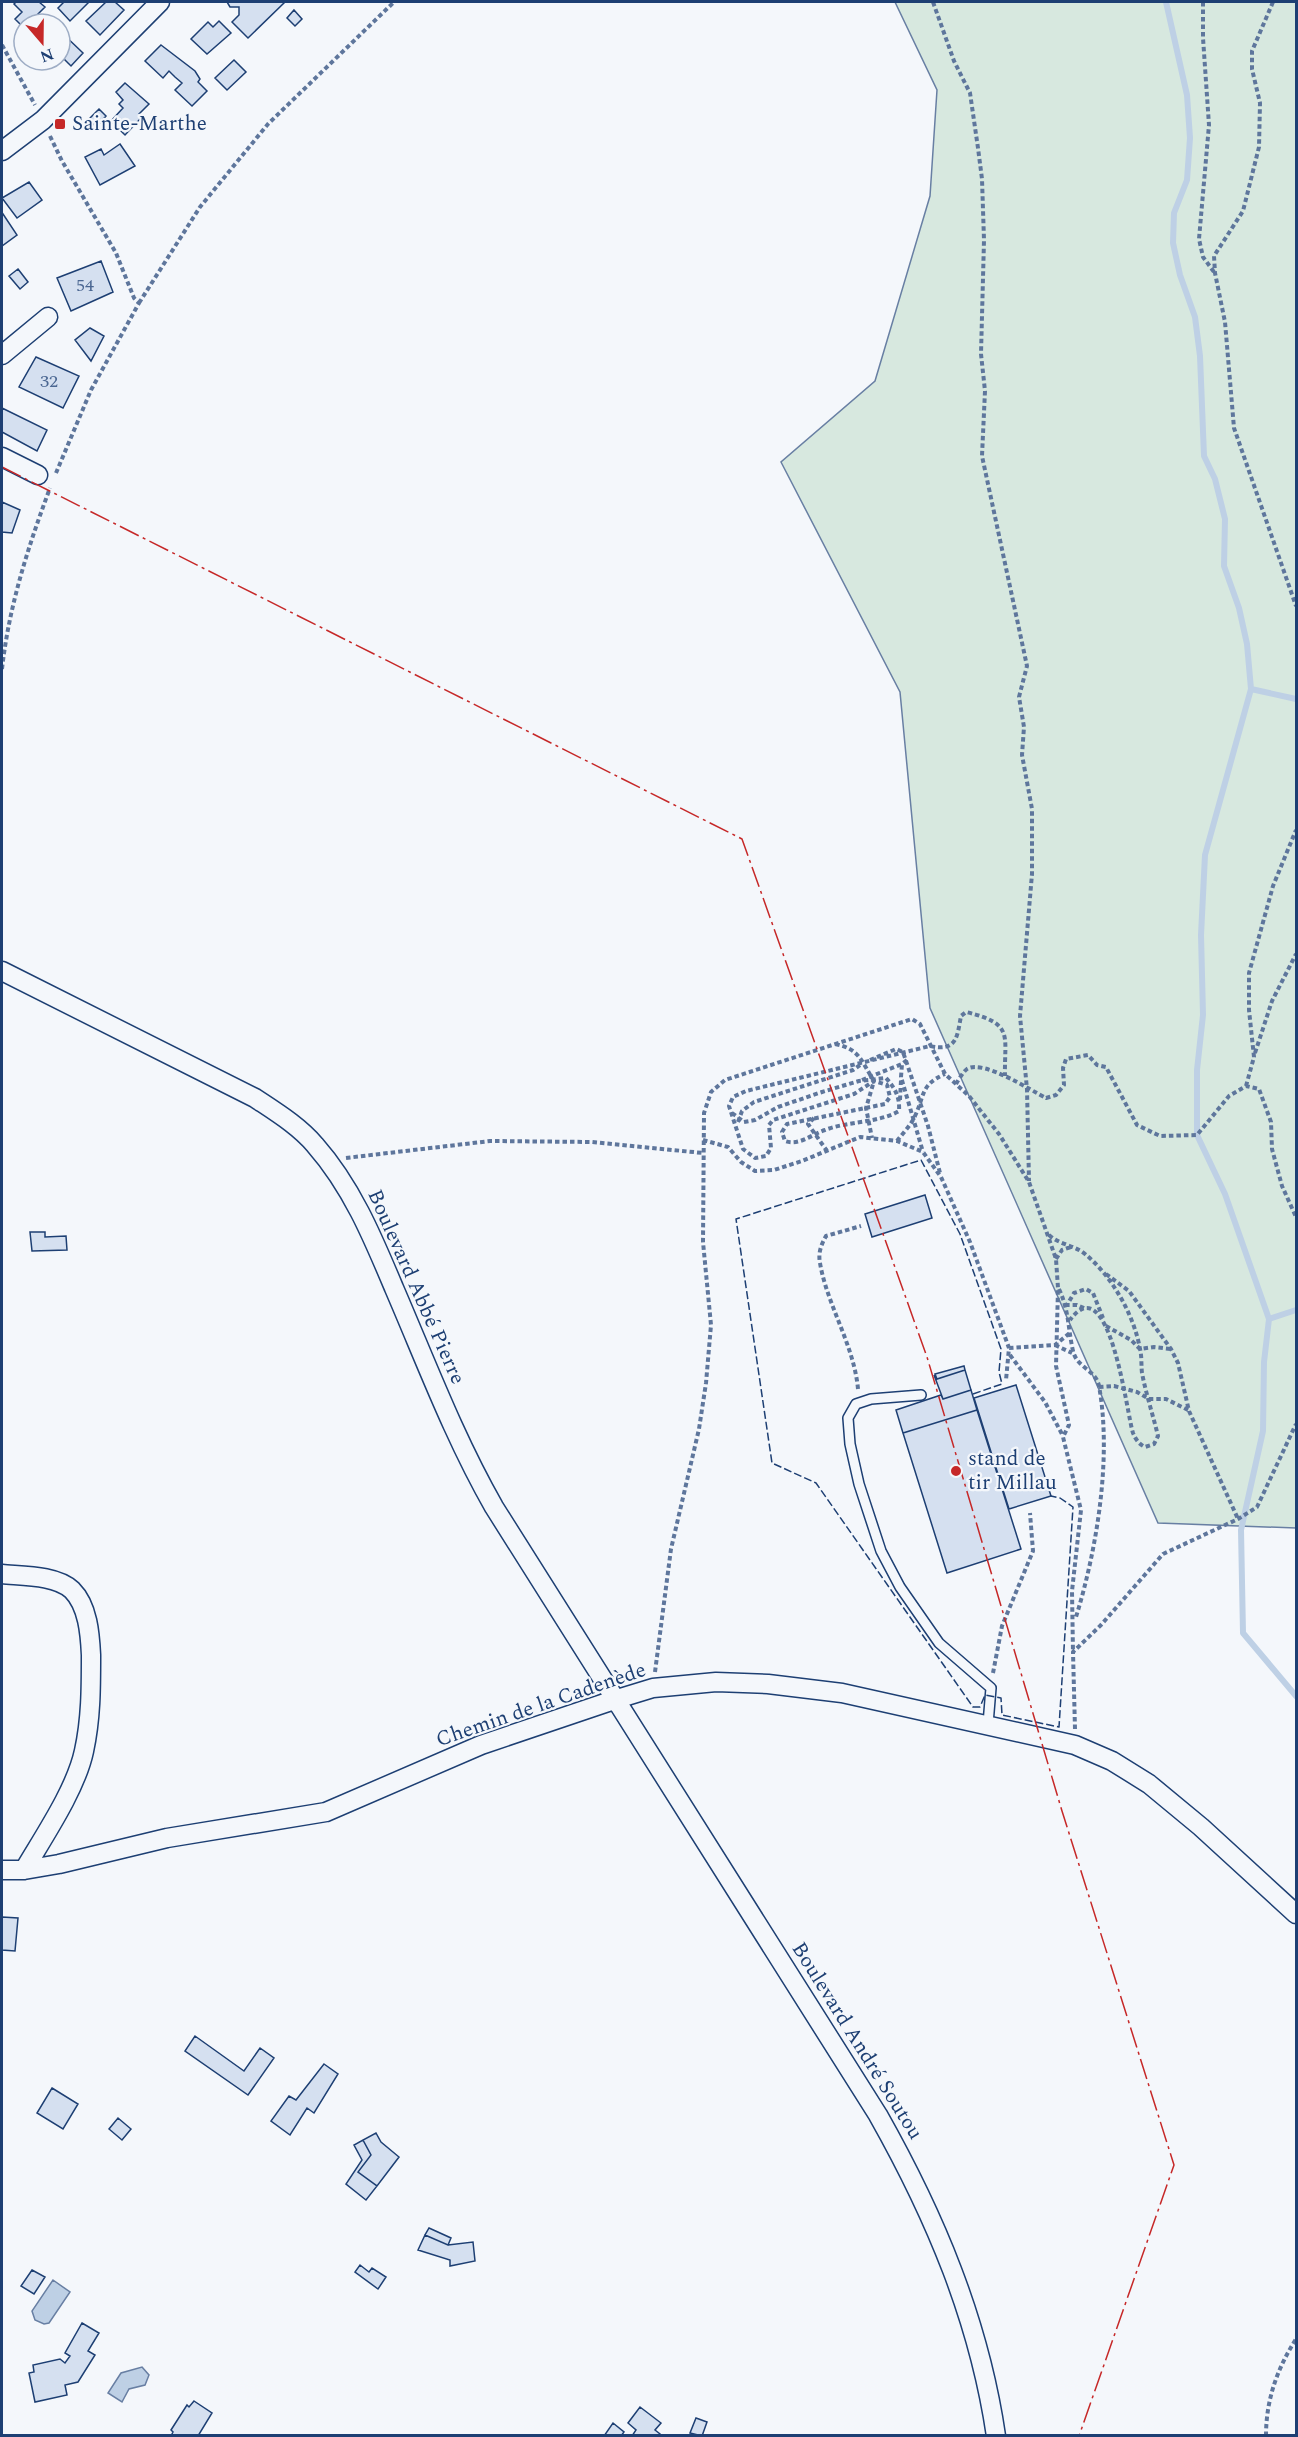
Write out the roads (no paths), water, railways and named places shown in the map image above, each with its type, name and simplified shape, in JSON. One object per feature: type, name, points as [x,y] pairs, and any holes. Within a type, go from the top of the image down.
[{"type":"street","points":[[2,151],[43,120],[160,2]]},
{"type":"street","points":[[2,355],[48,317]]},
{"type":"street","points":[[2,457],[38,475]]},
{"type":"street","name":"Boulevard Abbé Pierre","points":[[2,971],[255,1098],[299,1130],[328,1160],[348,1191],[374,1242],[476,1474],[617,1699]]},
{"type":"street","points":[[2,1574],[45,1579],[71,1588],[83,1604],[90,1646],[91,1704],[84,1754],[63,1803],[24,1870]]},
{"type":"street","name":"Chemin de la Cadenède","points":[[2,1870],[24,1870],[167,1838],[326,1812],[481,1745],[617,1699],[653,1688],[716,1682],[768,1684],[842,1694],[988,1724],[1075,1745],[1112,1761],[1149,1784],[1201,1827],[1296,1914]]},
{"type":"street","name":"Boulevard André Soutou","points":[[617,1699],[878,2115],[912,2176],[960,2286],[985,2370],[996,2436]]},
{"type":"lane","points":[[921,1395],[871,1399],[856,1404],[848,1418],[849,1444],[880,1551],[900,1587],[939,1643],[991,1688],[988,1724]]},
{"type":"water","points":[[53,2280],[70,2292],[49,2323],[44,2324],[35,2320],[32,2311]]},
{"type":"water","points":[[142,2367],[149,2375],[145,2385],[129,2389],[122,2402],[108,2393],[121,2373]]},
{"type":"waterway","points":[[1166,2],[1187,95],[1190,138],[1187,180],[1174,213],[1173,243],[1180,275],[1195,317],[1200,356],[1204,456],[1215,479],[1225,519],[1224,566],[1239,608],[1247,644],[1251,689],[1205,855],[1201,935],[1203,1015],[1197,1070],[1197,1135],[1225,1194],[1269,1319],[1264,1362],[1263,1431],[1241,1530],[1243,1633],[1296,1696]]},
{"type":"waterway","points":[[1251,689],[1296,699]]},
{"type":"waterway","points":[[1269,1319],[1296,1310]]},
{"type":"place","name":"Sainte-Marthe","points":[[60,124]]},
{"type":"place","name":"stand de tir Millau","points":[[956,1471]]}]
